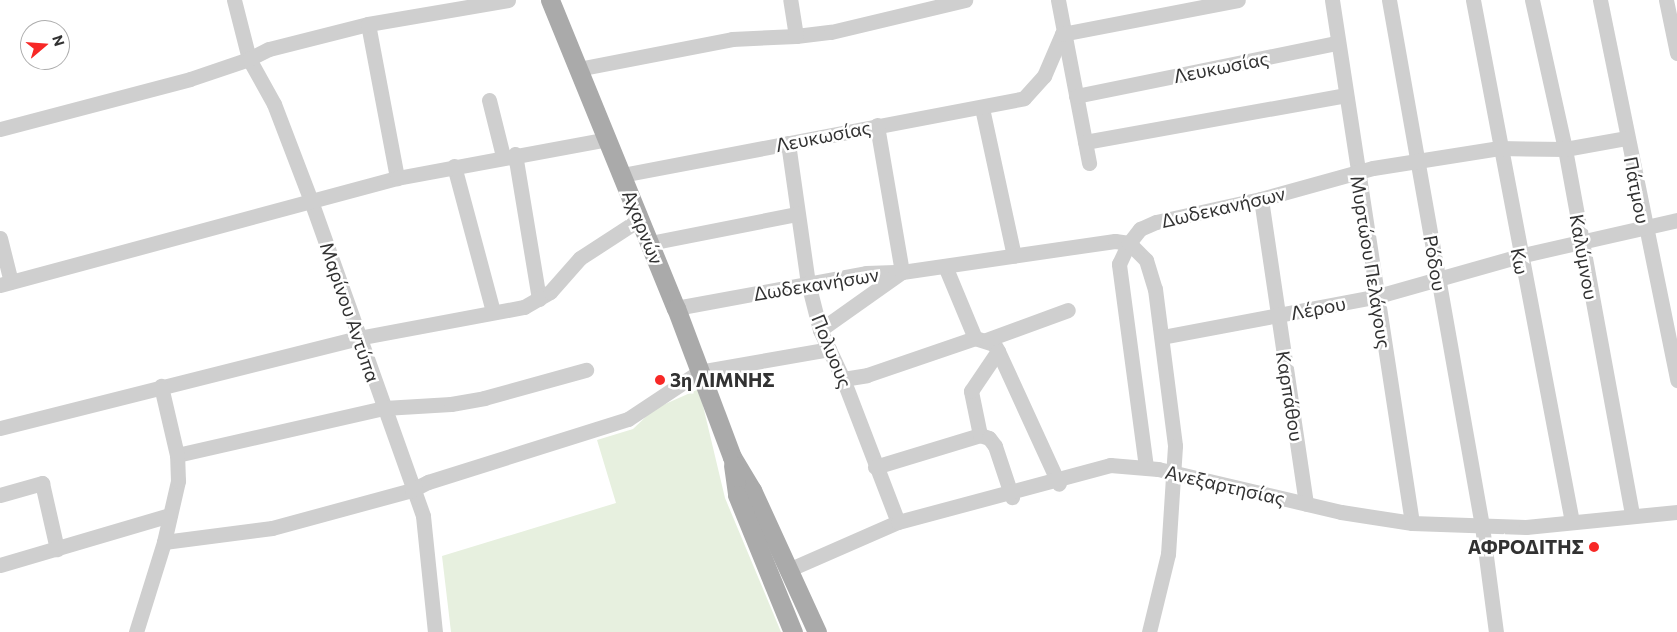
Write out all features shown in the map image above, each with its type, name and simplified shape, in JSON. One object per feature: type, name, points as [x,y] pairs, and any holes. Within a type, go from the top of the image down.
[{"type":"main road","name":"Αχαρνών","points":[[550,0],[676,308],[732,457],[752,490],[817,632]]},
{"type":"main road","name":"Αχαρνών","points":[[732,457],[737,495],[794,632]]},
{"type":"street","name":"Μαρίνου Αντύπα","points":[[234,0],[249,59],[274,104],[311,201],[426,532],[426,570],[435,632]]},
{"type":"street","points":[[0,129],[190,79],[249,59],[269,49],[368,24],[508,0]]},
{"type":"street","points":[[790,0],[796,36]]},
{"type":"street","points":[[578,69],[732,39],[796,36],[831,32],[962,0]]},
{"type":"street","points":[[1058,0],[1062,34],[1089,163]]},
{"type":"street","points":[[1062,34],[1238,0]]},
{"type":"street","name":"Μυρτώου Πελάγους","points":[[1332,0],[1357,174],[1378,296],[1412,523]]},
{"type":"street","name":"Ρόδου","points":[[1389,0],[1482,526],[1496,632]]},
{"type":"street","name":"Κω","points":[[1473,0],[1519,256],[1572,522]]},
{"type":"street","name":"Καλύμνου","points":[[1532,0],[1565,149],[1632,514]]},
{"type":"street","name":"Πάτμου","points":[[1600,0],[1644,229],[1677,380]]},
{"type":"street","points":[[1666,0],[1677,53]]},
{"type":"street","points":[[368,24],[397,178]]},
{"type":"street","name":"Λευκωσίας","points":[[622,175],[877,125],[982,108],[1024,98],[1044,76],[1062,34]]},
{"type":"street","name":"Λευκωσίας","points":[[1076,96],[1337,43]]},
{"type":"street","points":[[1085,142],[1345,95]]},
{"type":"street","points":[[489,100],[509,155],[539,299]]},
{"type":"street","points":[[982,108],[1014,256]]},
{"type":"street","points":[[820,330],[902,272],[877,125]]},
{"type":"street","name":"Δωδεκανήσων","points":[[676,308],[866,273],[902,272],[1115,241],[1129,243],[1140,230],[1156,222],[1261,199],[1417,160],[1499,148],[1565,149],[1627,138]]},
{"type":"street","points":[[0,238],[6,283],[397,178],[509,155],[607,139]]},
{"type":"street","name":"Πολυους","points":[[788,143],[808,283],[820,330],[843,379],[898,522]]},
{"type":"street","points":[[454,166],[493,312]]},
{"type":"street","name":"Καρπάθου","points":[[1261,199],[1306,504]]},
{"type":"street","points":[[650,243],[797,214]]},
{"type":"street","points":[[0,428],[358,338],[524,307],[539,299],[562,282],[580,258],[640,219]]},
{"type":"street","name":"Λέρου","points":[[1162,337],[1378,296],[1438,281],[1519,256],[1582,244],[1677,220]]},
{"type":"street","points":[[1146,467],[1119,264],[1129,243],[1146,260],[1155,289],[1175,446],[1168,554],[1148,632]]},
{"type":"street","points":[[945,266],[980,339],[998,351],[1058,481]]},
{"type":"street","points":[[843,379],[867,375],[1068,310]]},
{"type":"street","points":[[164,542],[272,528],[412,490],[428,482],[628,419],[699,372],[829,349]]},
{"type":"street","points":[[980,435],[971,391],[998,351]]},
{"type":"street","points":[[177,455],[384,408],[451,404],[538,385],[586,370]]},
{"type":"street","points":[[136,632],[164,542],[178,481],[177,455],[161,386]]},
{"type":"street","points":[[876,467],[980,435],[989,438],[995,446],[1011,494]]},
{"type":"street","name":"Ανεξαρτησίας","points":[[788,570],[898,522],[1011,494],[1110,465],[1146,467],[1174,472],[1306,504],[1412,523],[1482,526],[1572,522],[1632,514],[1677,512]]},
{"type":"street","points":[[0,495],[42,483],[57,550]]},
{"type":"street","points":[[0,565],[57,550],[170,515]]},
{"type":"green space","points":[[699,389],[725,498],[781,632],[451,632],[442,556],[616,503],[597,440],[633,429],[654,409]]},
{"type":"place","name":"3η ΛΙΜΝΗΣ","points":[[660,380]]},
{"type":"place","name":"ΑΦΡΟΔΙΤΗΣ","points":[[1594,547]]}]
